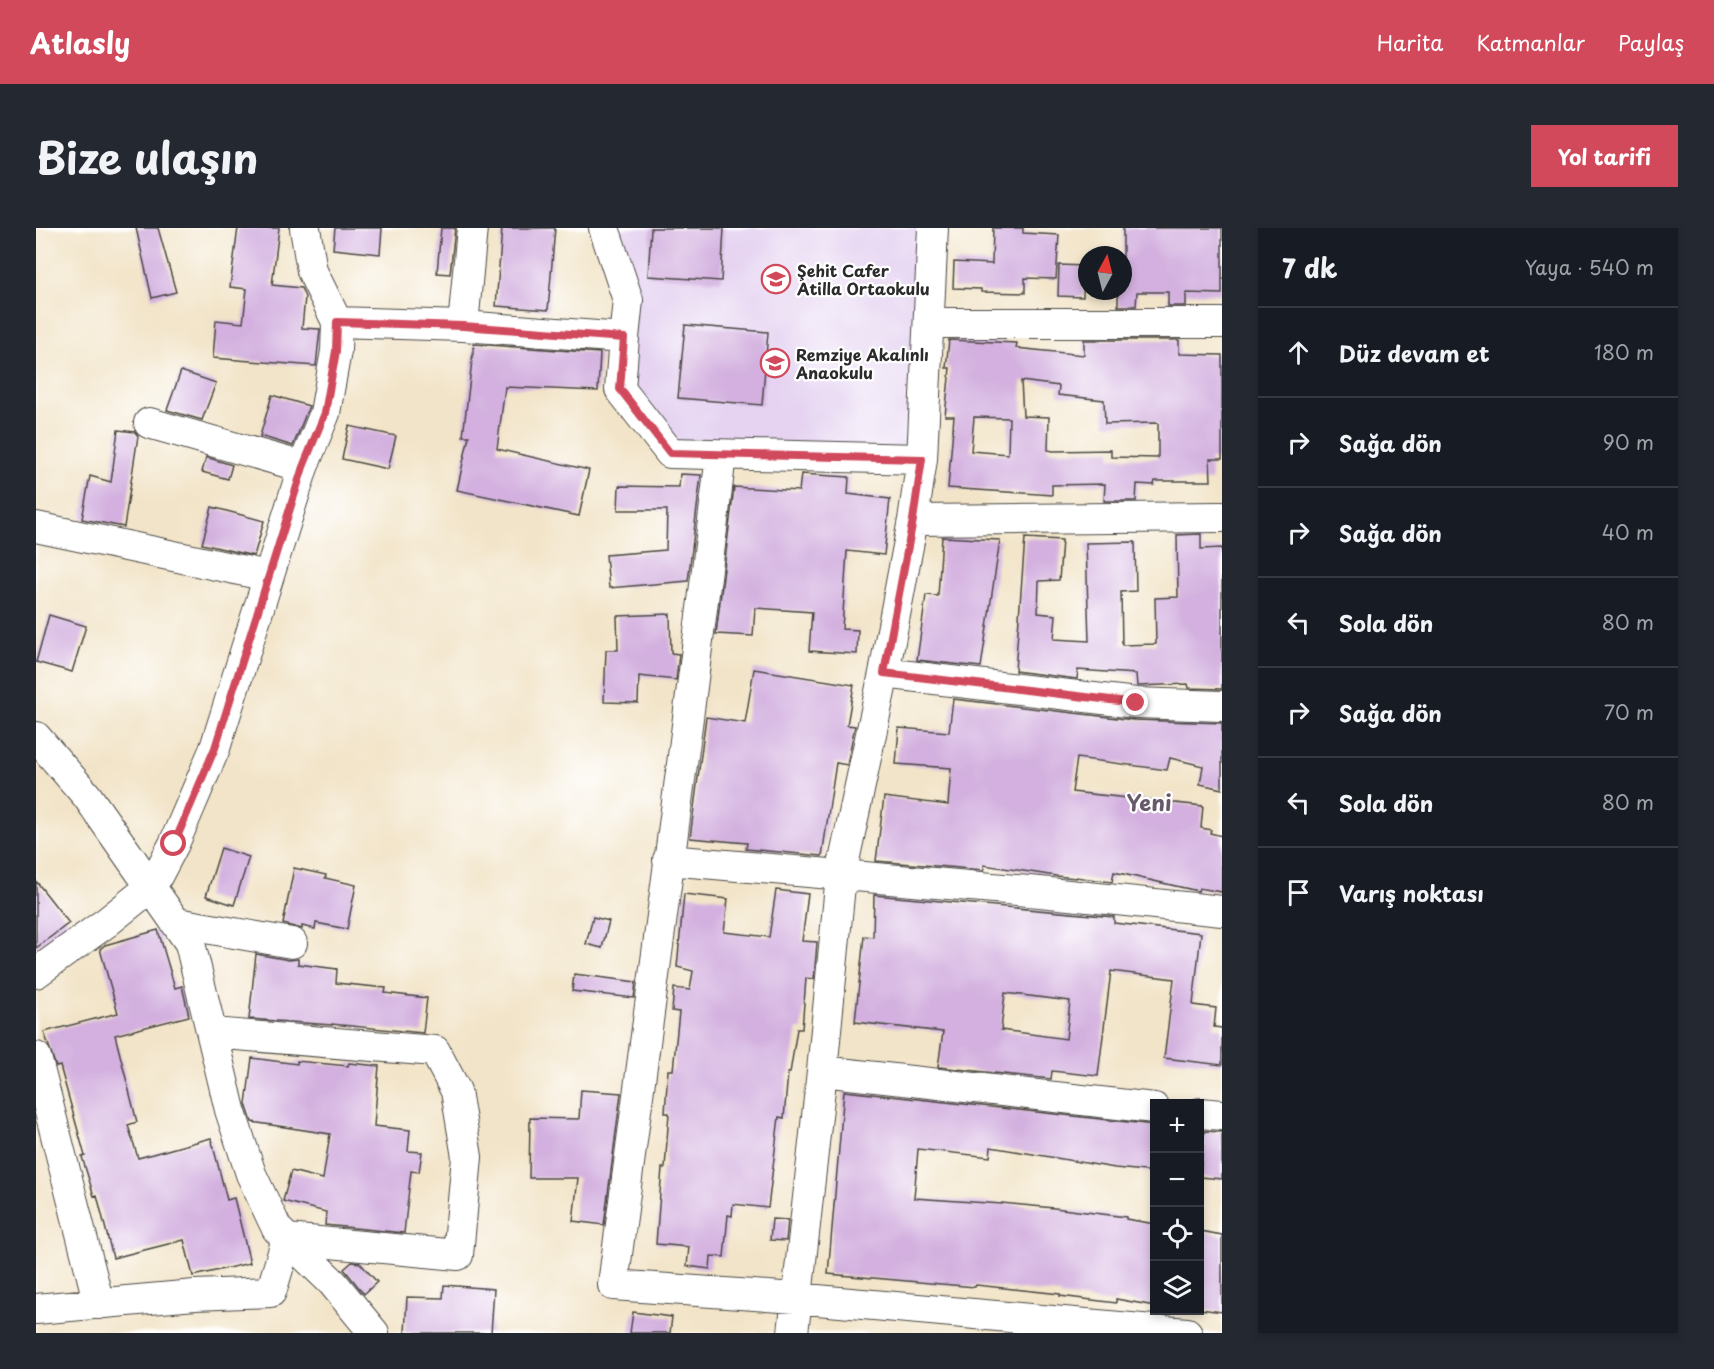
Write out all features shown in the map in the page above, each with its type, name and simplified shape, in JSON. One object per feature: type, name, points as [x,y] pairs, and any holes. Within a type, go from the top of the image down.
[{"type":"street","points":[[36,973],[107,922],[152,885],[174,844],[215,748],[303,467],[325,413],[336,351],[337,322],[312,271],[305,228]]},
{"type":"street","points":[[463,326],[472,228]]},
{"type":"street","points":[[604,228],[628,300],[620,389],[670,453],[922,459]]},
{"type":"street","points":[[793,1333],[841,875],[884,673],[913,520],[922,459],[933,228]]},
{"type":"street","points":[[337,322],[463,326],[624,338]]},
{"type":"street","points":[[929,323],[1222,323]]},
{"type":"street","points":[[149,423],[303,467]]},
{"type":"street","points":[[721,455],[692,698],[668,860],[613,1285],[795,1298],[1173,1332]]},
{"type":"street","points":[[913,520],[1222,517]]},
{"type":"street","points":[[36,527],[268,576]]},
{"type":"street","points":[[884,673],[1136,703],[1222,706]]},
{"type":"street","points":[[36,737],[87,796],[152,885],[190,943],[230,1110],[251,1174],[277,1229],[333,1283],[374,1333]]},
{"type":"street","points":[[668,860],[1040,892],[1222,911]]},
{"type":"street","points":[[177,923],[292,943]]},
{"type":"street","points":[[212,1033],[435,1051],[456,1091],[467,1156],[458,1255],[287,1239]]},
{"type":"street","points":[[36,1058],[99,1304]]},
{"type":"street","points":[[822,1071],[1150,1107]]},
{"type":"street","points":[[1204,1113],[1222,1115]]},
{"type":"street","points":[[36,1309],[195,1295],[272,1292],[287,1239]]},
{"type":"shaded area","name":"Remziye Akalınlı Anaokulu","points":[[604,228],[933,228],[922,459],[670,453],[620,389],[628,300]]},
{"type":"building","points":[[136,228],[158,228],[176,292],[152,298]]},
{"type":"building","points":[[238,228],[279,228],[272,285],[301,288],[305,297],[302,328],[320,329],[316,366],[213,358],[216,320],[243,323],[247,289],[230,287]]},
{"type":"building","points":[[335,228],[382,228],[380,254],[333,249]]},
{"type":"building","points":[[441,228],[455,228],[450,274],[437,273]]},
{"type":"building","points":[[502,228],[555,228],[548,310],[496,306]]},
{"type":"building","points":[[651,228],[724,228],[721,281],[648,276]]},
{"type":"building","points":[[993,228],[1023,228],[1023,233],[1059,235],[1056,279],[1025,278],[1025,293],[981,292],[981,289],[953,288],[954,262],[992,264]]},
{"type":"building","points":[[1123,228],[1222,228],[1222,294],[1186,293],[1186,306],[1168,306],[1168,292],[1137,292],[1136,306],[1118,306],[1118,300],[1132,300],[1132,246],[1123,246]]},
{"type":"building","points":[[1059,265],[1078,266],[1078,297],[1058,296]]},
{"type":"building","name":"Remziye Akalınlı Anaokulu","points":[[685,325],[768,332],[762,405],[678,398]]},
{"type":"building","points":[[949,340],[1017,343],[1016,348],[1084,355],[1084,340],[1179,340],[1179,354],[1222,355],[1222,459],[1210,459],[1211,481],[1155,481],[1154,485],[1137,484],[1136,501],[1104,501],[1105,484],[1052,485],[1052,495],[948,488],[954,416],[945,416],[950,368],[946,368]],"holes":[[[1021,381],[1059,386],[1058,395],[1104,400],[1105,424],[1158,423],[1158,458],[1111,457],[1111,450],[1048,450],[1049,417],[1023,416]],[[974,417],[1009,418],[1008,454],[971,451]]]},
{"type":"building","points":[[474,344],[600,353],[598,391],[505,387],[497,449],[589,470],[579,516],[457,490],[469,436],[463,436]]},
{"type":"building","points":[[181,371],[216,383],[202,420],[167,410]]},
{"type":"building","points":[[272,395],[309,406],[293,446],[260,436]]},
{"type":"building","points":[[349,426],[396,436],[388,469],[342,459]]},
{"type":"building","points":[[118,430],[135,432],[138,436],[124,527],[82,519],[90,476],[111,482]]},
{"type":"building","points":[[206,457],[232,465],[228,479],[202,472]]},
{"type":"building","points":[[680,474],[701,475],[688,581],[609,588],[606,555],[666,550],[667,510],[618,510],[619,486],[679,487]]},
{"type":"building","points":[[801,474],[849,477],[848,494],[890,499],[884,555],[847,551],[842,629],[858,630],[857,654],[809,651],[812,612],[755,608],[753,636],[716,634],[734,487],[799,491]]},
{"type":"building","points":[[212,507],[264,521],[254,556],[202,544]]},
{"type":"building","points":[[1201,534],[1201,549],[1222,548],[1222,689],[1189,688],[1188,684],[1137,686],[1136,674],[1078,670],[1077,679],[1015,671],[1025,538],[1062,540],[1059,580],[1039,581],[1038,613],[1056,615],[1054,639],[1089,641],[1086,543],[1135,542],[1136,591],[1121,592],[1122,645],[1156,644],[1155,598],[1178,597],[1177,535]]},
{"type":"building","points":[[942,537],[1000,540],[981,667],[917,660],[926,595],[938,596]]},
{"type":"building","points":[[670,614],[671,653],[679,654],[676,680],[639,676],[638,703],[604,702],[606,650],[618,650],[617,616]]},
{"type":"building","points":[[49,615],[86,626],[72,672],[36,662]]},
{"type":"building","points":[[754,669],[854,685],[847,725],[855,726],[847,765],[836,763],[822,856],[746,849],[747,843],[690,838],[706,717],[745,723]]},
{"type":"building","points":[[953,699],[1134,720],[1222,723],[1222,789],[1200,784],[1203,766],[1170,758],[1167,770],[1077,758],[1072,792],[1203,806],[1201,828],[1222,836],[1222,892],[1199,888],[1198,891],[1114,872],[1112,882],[984,865],[984,870],[876,861],[884,797],[948,805],[951,768],[896,764],[899,728],[949,732]]},
{"type":"building","points":[[221,848],[249,857],[234,905],[206,896]]},
{"type":"building","points":[[294,868],[356,885],[347,929],[316,923],[315,929],[302,926],[302,929],[283,924]]},
{"type":"building","points":[[36,881],[69,923],[36,948]]},
{"type":"building","points":[[776,890],[808,894],[802,941],[817,942],[814,979],[806,978],[802,1029],[797,1029],[790,1073],[788,1073],[784,1118],[779,1117],[768,1208],[733,1204],[732,1216],[728,1215],[724,1257],[711,1256],[710,1269],[687,1266],[689,1247],[656,1244],[669,1113],[665,1113],[668,1070],[673,1070],[679,1012],[672,1011],[674,988],[690,990],[693,971],[677,967],[684,894],[728,899],[724,932],[769,937]]},
{"type":"building","points":[[874,895],[1114,917],[1114,923],[1201,933],[1193,1005],[1216,1008],[1214,1027],[1222,1028],[1222,1065],[1164,1058],[1174,979],[1111,971],[1098,1076],[1052,1071],[1051,1079],[938,1067],[943,1032],[855,1022],[864,936],[873,937]],"holes":[[[1005,993],[1070,1001],[1066,1039],[1001,1030]]]},
{"type":"building","points":[[593,917],[609,921],[602,948],[586,944]]},
{"type":"building","points":[[158,930],[175,988],[182,986],[189,1016],[115,1035],[137,1122],[128,1125],[138,1158],[211,1138],[227,1200],[234,1198],[250,1263],[193,1276],[184,1240],[113,1258],[97,1195],[94,1196],[82,1157],[85,1156],[60,1066],[56,1067],[44,1032],[118,1013],[100,949],[105,945]]},
{"type":"building","points":[[256,954],[289,960],[298,959],[298,964],[337,969],[336,983],[386,988],[385,993],[427,998],[423,1033],[249,1019]]},
{"type":"building","points":[[574,974],[636,982],[634,998],[572,991]]},
{"type":"building","points":[[252,1058],[297,1064],[297,1061],[348,1066],[349,1063],[379,1066],[374,1126],[410,1130],[408,1151],[422,1152],[419,1172],[411,1171],[404,1233],[325,1225],[326,1212],[283,1201],[291,1171],[323,1179],[330,1134],[252,1122],[246,1104]]},
{"type":"building","points":[[581,1090],[621,1093],[604,1225],[573,1221],[578,1178],[529,1178],[530,1118],[579,1119]]},
{"type":"building","points":[[844,1091],[1150,1124],[1150,1172],[1115,1168],[991,1147],[990,1157],[918,1149],[914,1198],[1054,1208],[1126,1217],[1126,1219],[1150,1223],[1150,1305],[1116,1299],[1116,1303],[976,1285],[975,1287],[828,1274]]},
{"type":"building","points":[[1204,1131],[1222,1132],[1222,1179],[1204,1177]]},
{"type":"building","points":[[772,1219],[788,1220],[786,1241],[770,1240]]},
{"type":"building","points":[[1204,1232],[1222,1235],[1222,1312],[1204,1310]]},
{"type":"building","points":[[352,1262],[360,1263],[377,1282],[364,1294],[344,1269]]},
{"type":"building","points":[[444,1285],[494,1289],[491,1333],[405,1333],[407,1297],[443,1298]]},
{"type":"building","points":[[633,1312],[672,1317],[670,1333],[630,1333]]},
{"type":"place","name":"Şehit Cafer Atilla Ortaokulu","points":[[776,279]]},
{"type":"place","name":"Remziye Akalınlı Anaokulu","points":[[775,363]]},
{"type":"district","name":"Yeni","points":[[1149,801]]},
{"type":"route","points":[[174,844],[215,748],[303,467],[325,413],[336,351],[337,322],[463,326],[624,338],[620,389],[670,453],[922,459],[916,487],[913,520],[884,673],[1136,703]]}]
